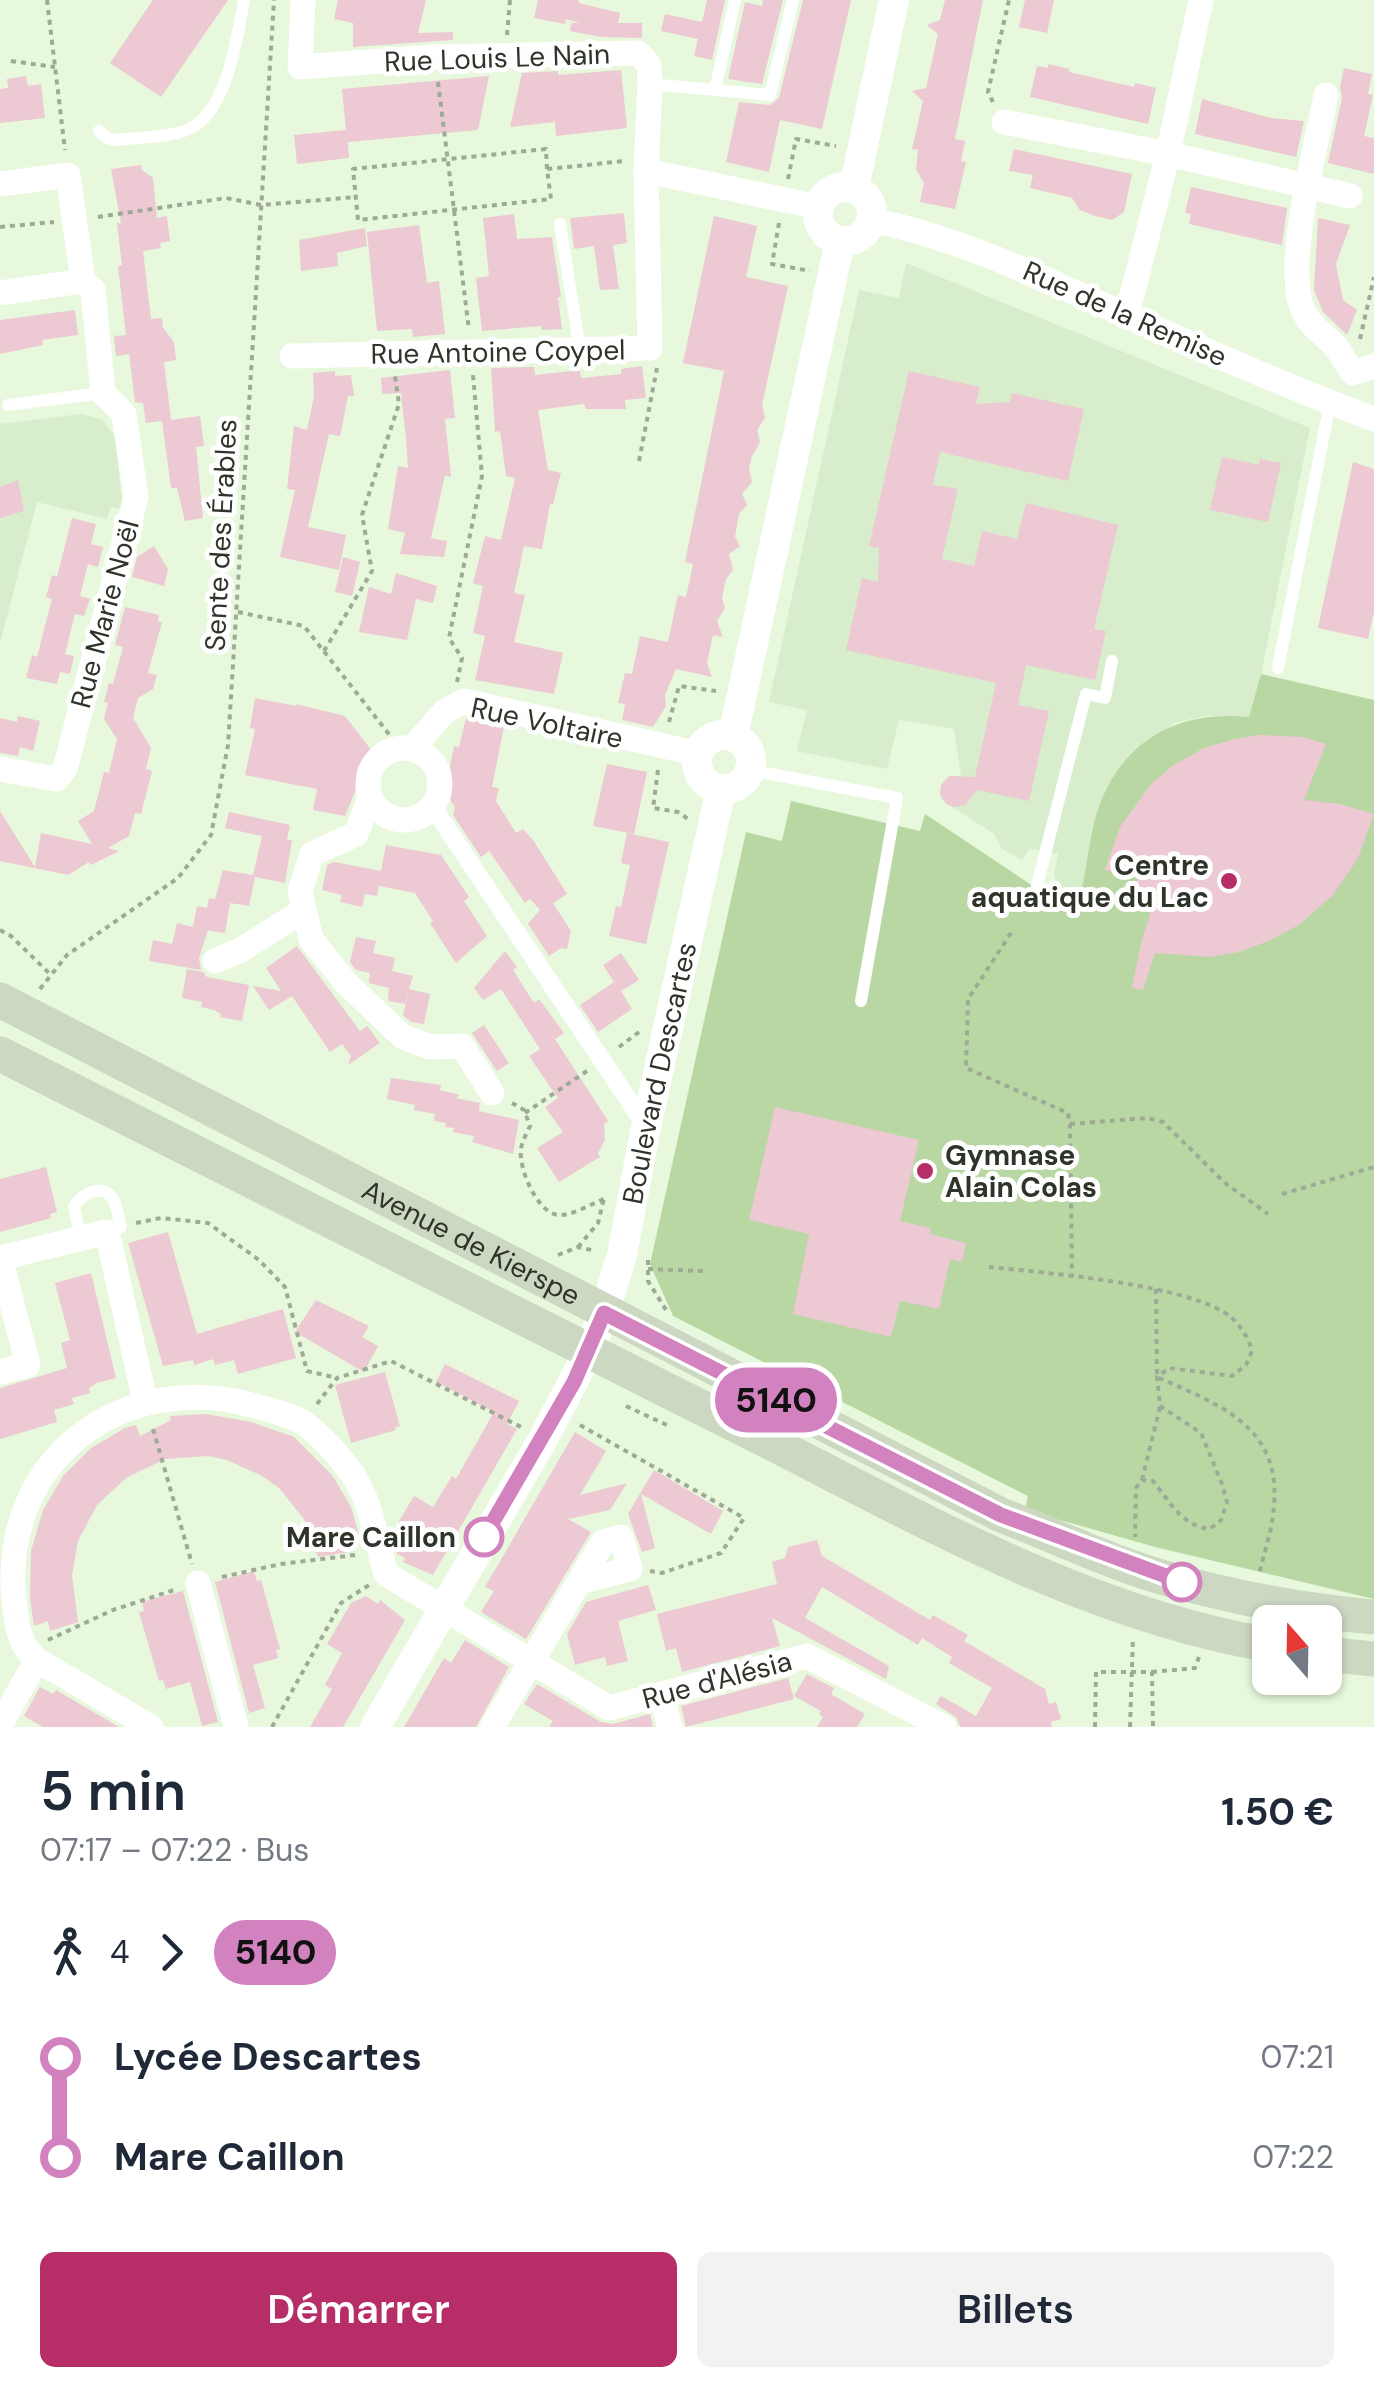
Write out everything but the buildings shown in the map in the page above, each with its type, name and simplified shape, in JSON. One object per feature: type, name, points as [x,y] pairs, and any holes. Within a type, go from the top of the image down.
[{"type":"main road","name":"Avenue de Kierspe","points":[[0,1000],[1001,1515],[1164,1578],[1328,1613],[1374,1616]]},
{"type":"main road","name":"Avenue de Kierspe","points":[[0,1054],[1046,1580],[1157,1618],[1252,1641]]},
{"type":"main road","points":[[319,1216],[394,1236],[569,1320],[604,1313]]},
{"type":"main road","points":[[588,1353],[627,1345],[792,1428],[874,1450]]},
{"type":"main road","points":[[1342,1656],[1374,1659]]},
{"type":"street","name":"Rue Louis Le Nain","points":[[303,0],[300,67],[434,57],[638,54],[648,65],[650,84]]},
{"type":"street","points":[[854,188],[894,0]]},
{"type":"street","points":[[1126,315],[1168,154],[1201,0]]},
{"type":"street","points":[[650,84],[646,165],[819,207]]},
{"type":"street","points":[[1326,95],[1297,254],[1298,297],[1304,314],[1320,334],[1364,370],[1337,405]]},
{"type":"street","points":[[1004,122],[1168,154],[1350,196]]},
{"type":"street","name":"Rue Antoine Coypel","points":[[292,356],[650,348],[646,165]]},
{"type":"street","points":[[0,184],[68,175]]},
{"type":"street","name":"Rue Marie Noël","points":[[0,769],[56,780],[65,769],[136,497],[124,414],[104,393],[94,290],[83,281],[68,175]]},
{"type":"street","points":[[845,186],[854,188],[871,204],[872,220],[864,234],[849,241],[840,240],[825,232],[819,207],[828,192],[845,186]]},
{"type":"street","name":"Rue de la Remise","points":[[872,220],[909,228],[1006,262],[1292,390],[1374,419]]},
{"type":"street","points":[[733,736],[840,240]]},
{"type":"street","points":[[0,293],[83,281]]},
{"type":"street","name":"Rue Voltaire","points":[[406,748],[444,712],[464,701],[698,754]]},
{"type":"street","points":[[733,736],[750,753],[750,770],[742,783],[721,789],[702,776],[698,754],[708,740],[733,736]]},
{"type":"street","points":[[406,748],[430,760],[437,770],[438,795],[421,816],[396,820],[377,808],[370,798],[368,783],[376,760],[388,751],[406,748]]},
{"type":"street","name":"Boulevard Descartes","points":[[375,1727],[550,1425],[604,1313],[622,1255],[646,1127],[721,789]]},
{"type":"street","points":[[370,798],[356,834],[312,854],[300,891],[311,939],[346,983],[404,1036],[430,1048],[462,1046],[492,1093]]},
{"type":"street","points":[[432,806],[646,1127]]},
{"type":"street","points":[[214,960],[241,950],[304,910]]},
{"type":"street","points":[[0,1372],[28,1365],[0,1258],[114,1230],[145,1401]]},
{"type":"street","points":[[150,1727],[38,1660],[10,1631],[14,1544],[30,1486],[80,1432],[118,1410],[184,1395],[228,1398],[305,1424],[350,1470],[367,1503],[386,1574]]},
{"type":"street","points":[[492,1727],[603,1542],[621,1537],[630,1569]]},
{"type":"street","name":"Rue d'Alésia","points":[[386,1574],[609,1708],[807,1656],[944,1727]]},
{"type":"street","points":[[198,1583],[236,1727]]},
{"type":"street","points":[[0,1724],[38,1660]]},
{"type":"street","points":[[661,1694],[670,1727]]},
{"type":"lane","points":[[99,131],[118,140],[186,131],[214,110],[226,78],[244,0]]},
{"type":"lane","points":[[715,90],[735,0]]},
{"type":"lane","points":[[650,84],[770,95],[793,0]]},
{"type":"lane","points":[[560,224],[580,350]]},
{"type":"lane","points":[[8,406],[104,393]]},
{"type":"lane","points":[[1278,668],[1337,405]]},
{"type":"lane","points":[[1036,885],[1086,694],[1105,698],[1112,660]]},
{"type":"lane","points":[[750,770],[897,798],[861,1001]]},
{"type":"lane","points":[[81,1238],[74,1207],[84,1194],[108,1193],[114,1230]]},
{"type":"path","points":[[47,0],[68,175]]},
{"type":"path","name":"Sente des Érables","points":[[37,993],[68,956],[178,878],[211,834],[228,745],[274,0]]},
{"type":"path","points":[[508,55],[510,0]]},
{"type":"path","points":[[1004,122],[988,92],[1009,0]]},
{"type":"path","points":[[434,57],[471,352],[482,476],[449,638],[462,658],[457,682]]},
{"type":"path","points":[[11,61],[55,67]]},
{"type":"path","points":[[832,278],[772,264],[796,140],[836,146]]},
{"type":"path","points":[[546,149],[551,200],[358,220],[353,170],[448,160],[546,149]]},
{"type":"path","points":[[548,169],[646,165]]},
{"type":"path","points":[[0,228],[226,198],[261,205],[356,196]]},
{"type":"path","points":[[1364,370],[1374,278]]},
{"type":"path","points":[[639,461],[658,363],[650,348]]},
{"type":"path","points":[[324,651],[372,570],[362,516],[399,404],[393,354]]},
{"type":"path","points":[[236,611],[304,626],[406,748]]},
{"type":"path","points":[[0,930],[52,975]]},
{"type":"path","points":[[1011,932],[968,999],[966,1068],[1068,1113],[1072,1276]]},
{"type":"path","points":[[492,1093],[524,1110],[530,1126],[521,1147],[521,1159],[534,1194],[548,1212],[561,1216],[604,1200]]},
{"type":"path","points":[[1070,1124],[1147,1118],[1163,1122],[1225,1184],[1268,1214]]},
{"type":"path","points":[[1282,1194],[1374,1167]]},
{"type":"path","points":[[114,1230],[161,1218],[208,1223],[259,1260],[284,1287],[308,1371],[337,1378]]},
{"type":"path","points":[[552,1257],[578,1247],[601,1252]]},
{"type":"path","points":[[648,1260],[648,1281],[674,1319]]},
{"type":"path","points":[[988,1267],[1156,1290],[1230,1316],[1248,1336],[1252,1350],[1246,1365],[1232,1376],[1169,1368],[1157,1377]]},
{"type":"path","points":[[648,1268],[703,1271]]},
{"type":"path","points":[[1136,1503],[1136,1488],[1142,1480],[1160,1406],[1156,1290]]},
{"type":"path","points":[[305,1424],[326,1388],[337,1378],[391,1361],[550,1425],[744,1518],[721,1553],[662,1572],[630,1569]]},
{"type":"path","points":[[1157,1377],[1219,1406],[1248,1425],[1262,1443],[1272,1474],[1274,1504],[1257,1584]]},
{"type":"path","points":[[145,1401],[198,1583]]},
{"type":"path","points":[[1142,1480],[1153,1481],[1181,1517],[1195,1528],[1210,1529],[1221,1520],[1227,1502],[1201,1433],[1160,1406]]},
{"type":"path","points":[[272,1727],[342,1603],[386,1574]]},
{"type":"path","points":[[1095,1727],[1096,1672],[1194,1668]]},
{"type":"path","points":[[1152,1672],[1153,1727]]},
{"type":"path","points":[[1130,1727],[1132,1678]]},
{"type":"shaded area","points":[[906,263],[1310,428],[1250,717],[1205,716],[1173,723],[1087,861],[1080,900],[1058,888],[1054,874],[1058,854],[1029,849],[1022,860],[1002,849],[994,834],[942,800],[944,780],[961,775],[954,729],[899,720],[887,769],[797,751],[807,710],[769,702],[859,290],[899,298]]},
{"type":"shaded area","points":[[81,414],[102,419],[115,437],[122,502],[119,509],[111,507],[107,519],[37,502],[0,643],[0,424]]},
{"type":"shaded area","points":[[1261,674],[1374,700],[1374,1599],[1155,1547],[1025,1510],[1028,1496],[673,1316],[650,1264],[746,832],[782,841],[791,801],[920,831],[925,814],[1075,914],[1094,823],[1116,773],[1150,738],[1171,727],[1195,719],[1249,717]]},
{"type":"bus line","name":"5140","points":[[484,1537],[574,1382],[604,1313],[1001,1515],[1182,1582]]},
{"type":"place","name":"Centre aquatique du Lac","points":[[1229,881]]},
{"type":"place","name":"Gymnase Alain Colas","points":[[925,1171]]},
{"type":"place","name":"Mare Caillon","points":[[484,1537]]}]
